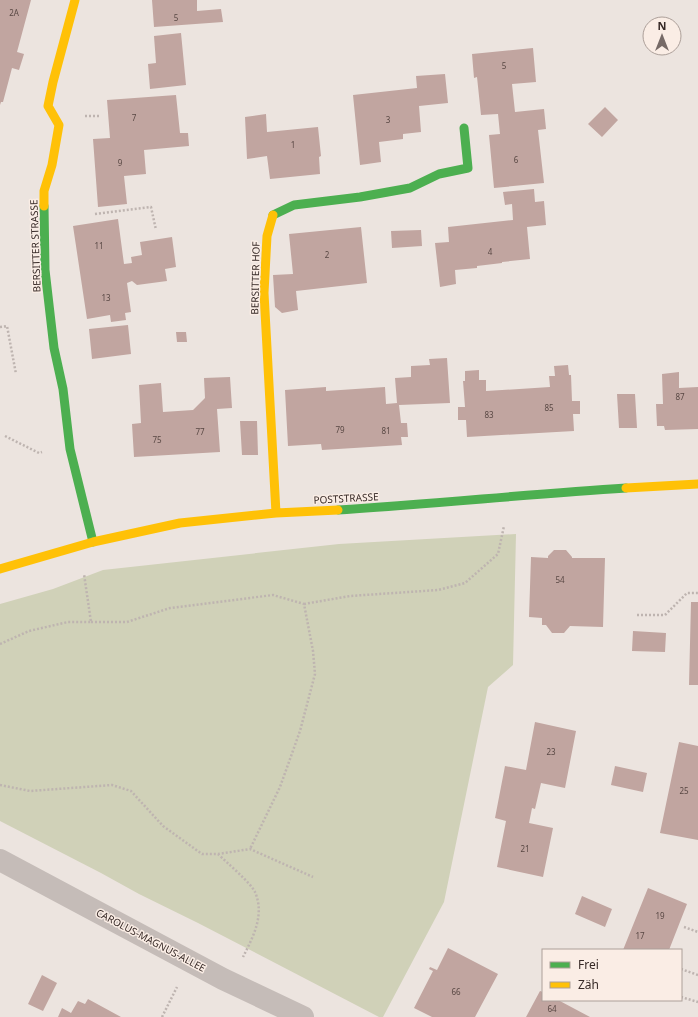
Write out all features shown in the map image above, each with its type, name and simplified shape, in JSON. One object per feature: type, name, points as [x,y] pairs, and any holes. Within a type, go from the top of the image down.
[{"type":"street","name":"BERSITTER STRASSE","points":[[75,0],[52,82],[48,106],[59,126],[52,165],[44,191],[45,270],[54,348],[63,389],[70,449],[93,542]]},
{"type":"street","name":"BERSITTER HOF","points":[[276,513],[264,293],[267,236],[273,215],[294,205],[360,197],[410,188],[439,174],[468,168],[464,128]]},
{"type":"street","name":"POSTSTRASSE","points":[[0,569],[93,542],[180,523],[276,513],[402,506],[537,494],[698,484]]},
{"type":"street","name":"CAROLUS-MAGNUS-ALLEE","points":[[0,860],[230,983],[304,1017]]},
{"type":"path","points":[[95,214],[151,206],[156,230]]},
{"type":"path","points":[[0,327],[7,326],[16,374]]},
{"type":"path","points":[[5,436],[39,453],[70,449]]},
{"type":"path","points":[[0,644],[29,631],[68,622],[127,622],[170,608],[273,595],[304,604],[350,596],[438,590],[465,583],[498,554],[505,523]]},
{"type":"path","points":[[84,570],[91,622]]},
{"type":"path","points":[[637,615],[665,615],[687,593],[698,593]]},
{"type":"path","points":[[250,849],[280,788],[300,731],[315,674],[313,651],[304,604]]},
{"type":"path","points":[[0,785],[30,791],[112,785],[131,791],[163,826],[202,854],[218,854],[250,849],[313,877]]},
{"type":"path","points":[[218,854],[255,891],[259,913],[256,930],[252,940]]},
{"type":"path","points":[[684,928],[698,932]]},
{"type":"path","points":[[162,1017],[190,962]]},
{"type":"path","points":[[682,968],[698,975]]},
{"type":"path","points":[[682,997],[698,1002]]},
{"type":"green space","points":[[516,534],[513,665],[488,687],[444,902],[383,1017],[379,1017],[0,821],[0,604],[53,589],[103,570],[339,544]]},
{"type":"building","points":[[0,0],[31,0],[17,52],[24,54],[19,70],[12,68],[3,102],[1,102],[0,105]]},
{"type":"building","points":[[152,0],[197,0],[197,11],[221,9],[223,22],[154,27]]},
{"type":"building","points":[[181,33],[186,85],[150,89],[148,64],[156,63],[154,36]]},
{"type":"building","points":[[533,48],[536,82],[512,84],[515,112],[544,109],[546,129],[538,130],[544,183],[494,188],[489,135],[500,134],[498,114],[481,115],[477,77],[474,78],[472,54]]},
{"type":"building","points":[[445,74],[448,103],[419,106],[421,132],[403,134],[403,139],[379,142],[381,162],[360,165],[353,95],[417,88],[416,76]]},
{"type":"building","points":[[176,95],[180,133],[188,133],[189,146],[144,150],[146,174],[124,176],[127,204],[98,207],[93,139],[110,138],[107,100]]},
{"type":"building","points":[[605,107],[618,120],[602,137],[588,124]]},
{"type":"building","points":[[266,114],[267,132],[318,127],[321,156],[319,157],[320,174],[270,179],[267,156],[247,159],[245,117]]},
{"type":"building","points":[[534,189],[535,202],[544,201],[546,225],[527,227],[530,259],[477,266],[477,268],[455,270],[456,284],[440,287],[435,243],[449,242],[448,227],[513,220],[512,204],[505,205],[503,192]]},
{"type":"building","points":[[118,219],[124,264],[132,263],[131,257],[142,255],[140,242],[172,237],[176,267],[165,269],[167,281],[137,285],[132,281],[127,283],[131,312],[125,313],[126,320],[111,322],[110,315],[87,319],[73,226]]},
{"type":"building","points":[[361,227],[367,283],[296,291],[298,310],[282,313],[275,307],[273,275],[293,274],[289,234]]},
{"type":"building","points":[[421,230],[422,246],[392,248],[391,231]]},
{"type":"building","points":[[128,325],[131,354],[92,359],[89,329]]},
{"type":"building","points":[[176,332],[186,332],[187,342],[177,342]]},
{"type":"building","points":[[447,358],[450,403],[399,405],[401,423],[407,423],[408,437],[401,437],[402,445],[322,450],[321,444],[288,446],[285,390],[326,387],[326,391],[385,387],[386,404],[397,403],[395,378],[411,377],[411,366],[430,365],[429,359]]},
{"type":"building","points":[[568,365],[569,375],[571,375],[572,401],[580,401],[580,414],[573,414],[574,431],[467,437],[466,420],[458,420],[458,407],[465,407],[463,381],[465,381],[465,371],[479,370],[479,380],[486,380],[486,391],[550,387],[549,376],[555,376],[554,366]]},
{"type":"building","points":[[679,372],[679,388],[698,387],[698,429],[665,430],[664,426],[657,426],[656,404],[663,404],[662,374]]},
{"type":"building","points":[[230,377],[232,408],[217,409],[220,452],[134,457],[132,424],[141,423],[139,385],[161,383],[163,412],[193,410],[205,398],[204,378]]},
{"type":"building","points":[[617,394],[635,394],[637,428],[619,428]]},
{"type":"building","points":[[240,421],[257,421],[258,455],[242,455]]},
{"type":"building","points":[[554,550],[566,550],[572,558],[605,558],[603,627],[570,626],[564,633],[552,633],[546,625],[542,625],[542,618],[529,617],[531,557],[548,558]]},
{"type":"building","points":[[691,602],[698,602],[698,685],[689,685]]},
{"type":"building","points":[[633,631],[666,633],[665,652],[632,651]]},
{"type":"building","points":[[535,722],[576,731],[565,788],[541,783],[535,809],[532,808],[529,823],[553,828],[543,877],[497,867],[506,821],[495,818],[505,766],[526,770]]},
{"type":"building","points":[[679,742],[698,746],[698,840],[660,833]]},
{"type":"building","points":[[615,766],[647,773],[643,792],[611,785]]},
{"type":"building","points":[[648,888],[687,904],[669,949],[623,949]]},
{"type":"building","points":[[582,896],[612,909],[605,927],[575,914]]},
{"type":"building","points":[[448,948],[498,974],[475,1017],[432,1017],[414,1008],[433,971],[429,969],[430,967],[437,970]]},
{"type":"building","points":[[42,975],[57,983],[43,1011],[28,1004]]},
{"type":"building","points":[[540,991],[542,992],[542,1001],[560,1001],[590,1017],[526,1017]]},
{"type":"building","points":[[88,999],[121,1017],[58,1017],[62,1008],[71,1013],[78,1001],[85,1004]]},
{"type":"traffic: fast","points":[[273,215],[294,205],[360,197],[410,188],[439,174],[468,168],[464,128]]},
{"type":"traffic: fast","points":[[44,206],[45,270],[54,348],[63,389],[70,449],[93,542]]},
{"type":"traffic: fast","points":[[338,510],[626,488]]},
{"type":"traffic: slow","points":[[44,206],[44,191],[52,165],[59,125],[48,106],[75,0]]},
{"type":"traffic: slow","points":[[273,215],[267,236],[264,293],[276,513]]},
{"type":"traffic: slow","points":[[626,488],[698,484]]},
{"type":"traffic: slow","points":[[0,569],[93,542],[180,523],[276,513],[338,510]]}]
